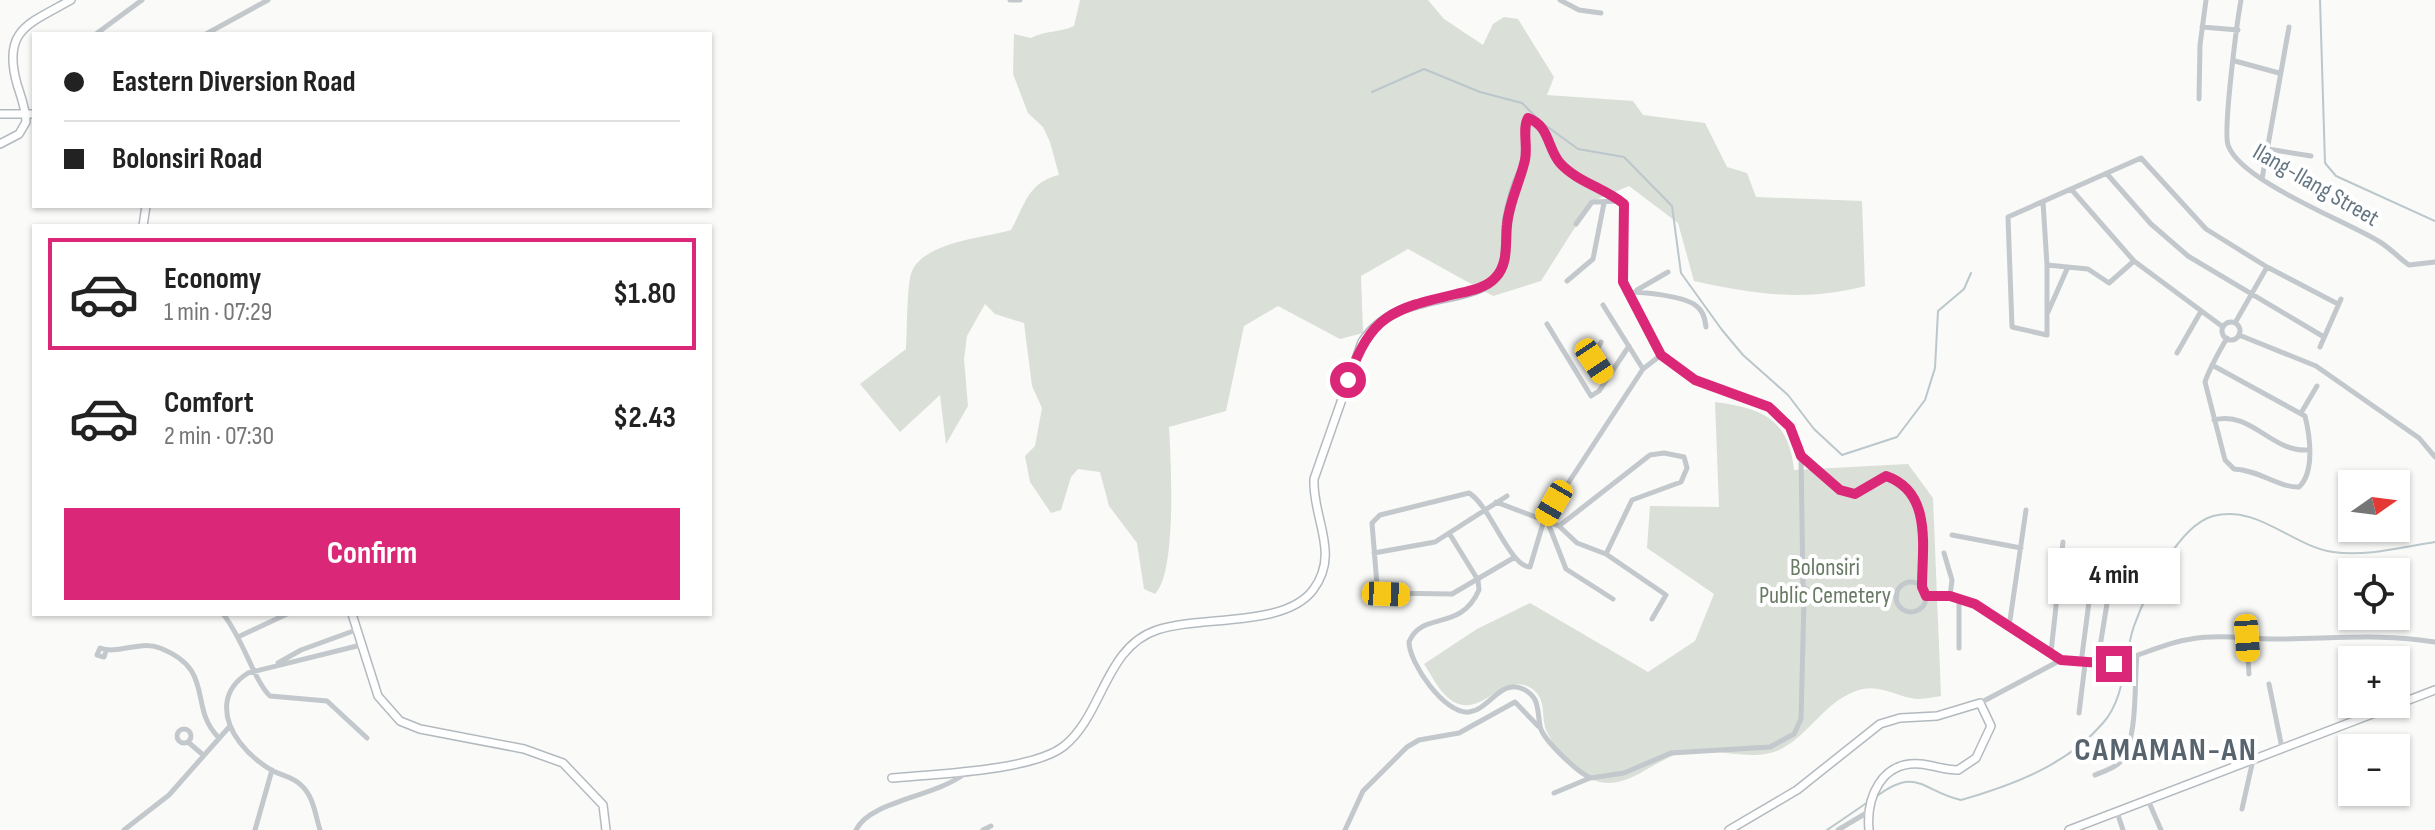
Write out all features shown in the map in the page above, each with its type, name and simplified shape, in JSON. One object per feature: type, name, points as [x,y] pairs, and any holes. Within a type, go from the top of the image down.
[{"type":"main road","points":[[0,144],[22,130],[30,114],[12,63],[14,39],[32,22],[71,0]]},
{"type":"main road","points":[[0,114],[30,114]]},
{"type":"main road","points":[[892,778],[969,771],[1044,756],[1066,745],[1123,654],[1147,634],[1188,623],[1271,613],[1307,597],[1323,573],[1327,558],[1326,542],[1314,503],[1314,479],[1362,342],[1375,326],[1394,313],[1473,290],[1496,277],[1504,263],[1510,203],[1521,173]]},
{"type":"main road","points":[[352,616],[378,696],[400,721],[420,729],[550,756],[571,769],[597,796],[606,815],[606,830]]},
{"type":"main road","points":[[2069,830],[2435,690]]},
{"type":"main road","points":[[1729,830],[1797,790],[1880,724],[1900,718],[1937,716],[1980,703],[1991,726],[1984,746],[1970,764],[1954,770],[1920,764],[1905,766],[1880,780],[1869,805],[1869,830]]},
{"type":"street","points":[[99,32],[142,0]]},
{"type":"street","points":[[210,32],[268,0]]},
{"type":"street","points":[[1010,0],[1020,0]]},
{"type":"street","points":[[1560,0],[1579,10],[1601,13]]},
{"type":"street","points":[[2199,99],[2206,0]]},
{"type":"street","name":"Ilang-Ilang Street","points":[[2241,0],[2226,124],[2228,147],[2241,164],[2262,179],[2380,242],[2409,265],[2435,262]]},
{"type":"street","points":[[2202,27],[2238,30]]},
{"type":"street","points":[[2262,179],[2289,27]]},
{"type":"street","points":[[104,28],[109,32]]},
{"type":"street","points":[[2235,61],[2279,73]]},
{"type":"street","points":[[1521,173],[1528,118],[1542,126],[1563,166],[1621,201],[1626,213],[1621,268],[1626,293],[1661,355],[1695,380],[1769,407],[1790,427],[1801,456],[1803,587],[1809,594],[1897,596]]},
{"type":"street","points":[[2268,149],[2311,156]]},
{"type":"street","points":[[2043,202],[2047,335],[2009,324],[2007,220],[2043,202],[2071,189],[2143,159],[2206,229],[2267,267],[2340,301],[2320,347]]},
{"type":"street","points":[[2107,174],[2174,246],[2324,337]]},
{"type":"street","points":[[2071,189],[2134,261],[2200,313],[2223,327],[2227,338]]},
{"type":"street","points":[[1576,224],[1592,202],[1621,201]]},
{"type":"street","points":[[1567,281],[1593,259],[1604,203]]},
{"type":"street","points":[[2047,265],[2088,269],[2109,283],[2134,261]]},
{"type":"street","points":[[2223,327],[2235,323],[2267,267]]},
{"type":"street","points":[[2047,314],[2067,269]]},
{"type":"street","points":[[1626,293],[1636,291],[1668,272]]},
{"type":"street","points":[[1636,291],[1693,303],[1704,316],[1706,327]]},
{"type":"street","points":[[1603,305],[1643,369]]},
{"type":"street","points":[[2177,353],[2200,313]]},
{"type":"street","points":[[2235,323],[2239,327],[2239,335]]},
{"type":"street","points":[[1547,324],[1587,393],[1597,394],[1629,346]]},
{"type":"street","points":[[2212,365],[2301,413],[2306,420],[2309,468],[2303,484],[2289,487],[2257,471],[2230,466],[2205,382],[2212,365],[2227,338],[2239,335],[2316,366],[2419,438],[2435,457]]},
{"type":"street","points":[[1601,342],[1593,357],[1605,378]]},
{"type":"street","points":[[1515,557],[1461,590],[1440,596],[1382,593],[1377,585],[1372,523],[1380,515],[1465,493],[1475,496],[1523,566],[1533,564],[1546,521],[1643,369],[1661,355]]},
{"type":"street","points":[[2301,413],[2317,386]]},
{"type":"street","points":[[2214,420],[2236,417],[2290,449],[2308,450]]},
{"type":"street","points":[[1559,526],[1650,455],[1664,453],[1684,457],[1687,468],[1681,482],[1632,500],[1606,554]]},
{"type":"street","points":[[1801,456],[1829,482],[1848,494],[1886,476],[1906,488],[1915,498],[1922,522],[1922,587],[1926,596],[1923,606],[1913,612],[1901,608],[1897,596]]},
{"type":"street","points":[[1374,553],[1423,546],[1507,496]]},
{"type":"street","points":[[1496,502],[1559,526],[1577,543],[1606,554],[1666,595],[1652,619]]},
{"type":"street","points":[[2009,627],[2026,510]]},
{"type":"street","points":[[1546,521],[1566,569],[1613,599]]},
{"type":"street","points":[[1449,533],[1478,580],[1479,590],[1464,613],[1419,628],[1410,637],[1410,652],[1445,704],[1459,712],[1475,711],[1503,689],[1517,686],[1534,697],[1540,714],[1540,728]]},
{"type":"street","points":[[1952,535],[2021,548]]},
{"type":"street","points":[[2051,653],[2063,542]]},
{"type":"street","points":[[1944,553],[1952,580],[1950,596]]},
{"type":"street","points":[[2079,713],[2095,556]]},
{"type":"street","points":[[2097,665],[2110,585],[2120,579]]},
{"type":"street","points":[[1897,596],[1906,584],[1922,587]]},
{"type":"street","points":[[1803,587],[1796,595],[1804,601]]},
{"type":"street","points":[[1554,793],[1591,778],[1624,773],[1671,753],[1770,747],[1794,734],[1801,719],[1804,601],[1809,594]]},
{"type":"street","points":[[1926,596],[1959,598],[2061,660],[2083,664],[2122,662],[2195,638],[2380,636],[2435,642]]},
{"type":"street","points":[[1959,598],[1959,648]]},
{"type":"street","points":[[225,616],[240,636],[270,696],[322,699],[345,715],[367,738]]},
{"type":"street","points":[[240,636],[283,616]]},
{"type":"street","points":[[320,830],[309,793],[295,780],[272,770],[239,741],[230,726],[227,709],[229,693],[241,677],[356,630]]},
{"type":"street","points":[[2247,638],[2249,674]]},
{"type":"street","points":[[329,641],[332,653]]},
{"type":"street","points":[[106,651],[141,644],[157,646],[186,664],[195,675],[203,710],[218,737]]},
{"type":"street","points":[[278,663],[361,645]]},
{"type":"street","points":[[312,647],[315,657]]},
{"type":"street","points":[[2095,775],[2117,764],[2129,746],[2132,701],[2137,690],[2135,656]]},
{"type":"street","points":[[1980,703],[2061,660]]},
{"type":"street","points":[[2269,684],[2282,748]]},
{"type":"street","points":[[1345,830],[1363,791],[1415,741],[1459,733],[1515,702],[1576,768],[1591,778]]},
{"type":"street","points":[[124,830],[169,795],[202,754],[230,726]]},
{"type":"street","points":[[188,742],[202,754]]},
{"type":"street","points":[[2242,809],[2253,760]]},
{"type":"street","points":[[255,830],[272,770]]},
{"type":"street","points":[[856,830],[879,808],[921,797],[969,771]]},
{"type":"street","points":[[2148,800],[2161,830]]},
{"type":"street","points":[[1838,830],[1869,805]]},
{"type":"street","points":[[2117,812],[2123,830]]},
{"type":"street","points":[[983,830],[991,826]]},
{"type":"green space","points":[[1080,0],[1428,0],[1444,19],[1483,45],[1493,24],[1504,17],[1518,19],[1554,77],[1547,95],[1633,101],[1643,115],[1705,123],[1727,167],[1747,173],[1756,197],[1862,201],[1865,286],[1800,295],[1738,290],[1694,281],[1678,223],[1629,186],[1591,202],[1541,281],[1493,296],[1408,249],[1361,276],[1363,333],[1340,339],[1278,306],[1244,326],[1226,411],[1169,427],[1170,541],[1162,582],[1155,594],[1144,589],[1137,543],[1109,506],[1100,472],[1078,469],[1071,477],[1061,510],[1051,513],[1030,482],[1025,456],[1035,446],[1042,408],[1032,386],[1024,323],[995,314],[985,304],[967,336],[964,359],[968,406],[946,444],[940,395],[900,432],[860,384],[906,349],[910,280],[917,263],[940,248],[1011,230],[1034,189],[1059,175],[1050,142],[1043,127],[1028,113],[1013,74],[1014,34],[1031,38],[1074,26]]},
{"type":"green space","name":"Bolonsiri Public Cemetery","points":[[1715,402],[1746,408],[1770,419],[1786,439],[1794,470],[1908,464],[1933,498],[1941,696],[1917,699],[1877,689],[1863,689],[1850,693],[1829,707],[1802,734],[1781,749],[1756,755],[1690,751],[1612,783],[1588,777],[1559,750],[1547,732],[1540,697],[1531,688],[1520,684],[1509,686],[1468,705],[1456,703],[1444,694],[1424,664],[1477,629],[1530,603],[1648,672],[1695,641],[1714,594],[1647,548],[1650,506],[1719,507]]},
{"type":"waterway","points":[[2320,0],[2325,163],[2336,176],[2435,221]]},
{"type":"waterway","points":[[1372,92],[1424,69],[1480,92],[1522,103],[1541,122],[1578,149],[1624,157],[1672,206],[1681,273],[1722,330],[1743,355],[1788,395],[1814,429],[1842,455],[1897,437],[1925,400],[1935,368],[1938,311],[1964,289],[1971,273]]},
{"type":"waterway","points":[[1877,796],[1890,787],[1911,782],[1961,800],[2038,772],[2089,738],[2103,723],[2116,701],[2130,638],[2155,579],[2176,546],[2200,522],[2213,516],[2245,516],[2333,552],[2371,552],[2435,542]]},
{"type":"waterway","points":[[1827,830],[1868,802]]},
{"type":"district","name":"CAMAMAN-AN","points":[[2166,750]]},
{"type":"route","points":[[1348,380],[1362,342],[1383,319],[1407,307],[1473,290],[1491,282],[1501,270],[1510,203],[1525,159],[1526,120],[1533,119],[1542,126],[1563,166],[1624,204],[1623,282],[1626,293],[1661,355],[1695,380],[1769,407],[1794,433],[1801,456],[1840,490],[1855,494],[1886,476],[1906,488],[1920,509],[1922,587],[1926,596],[1950,596],[1975,604],[2061,660],[2114,664]]}]
